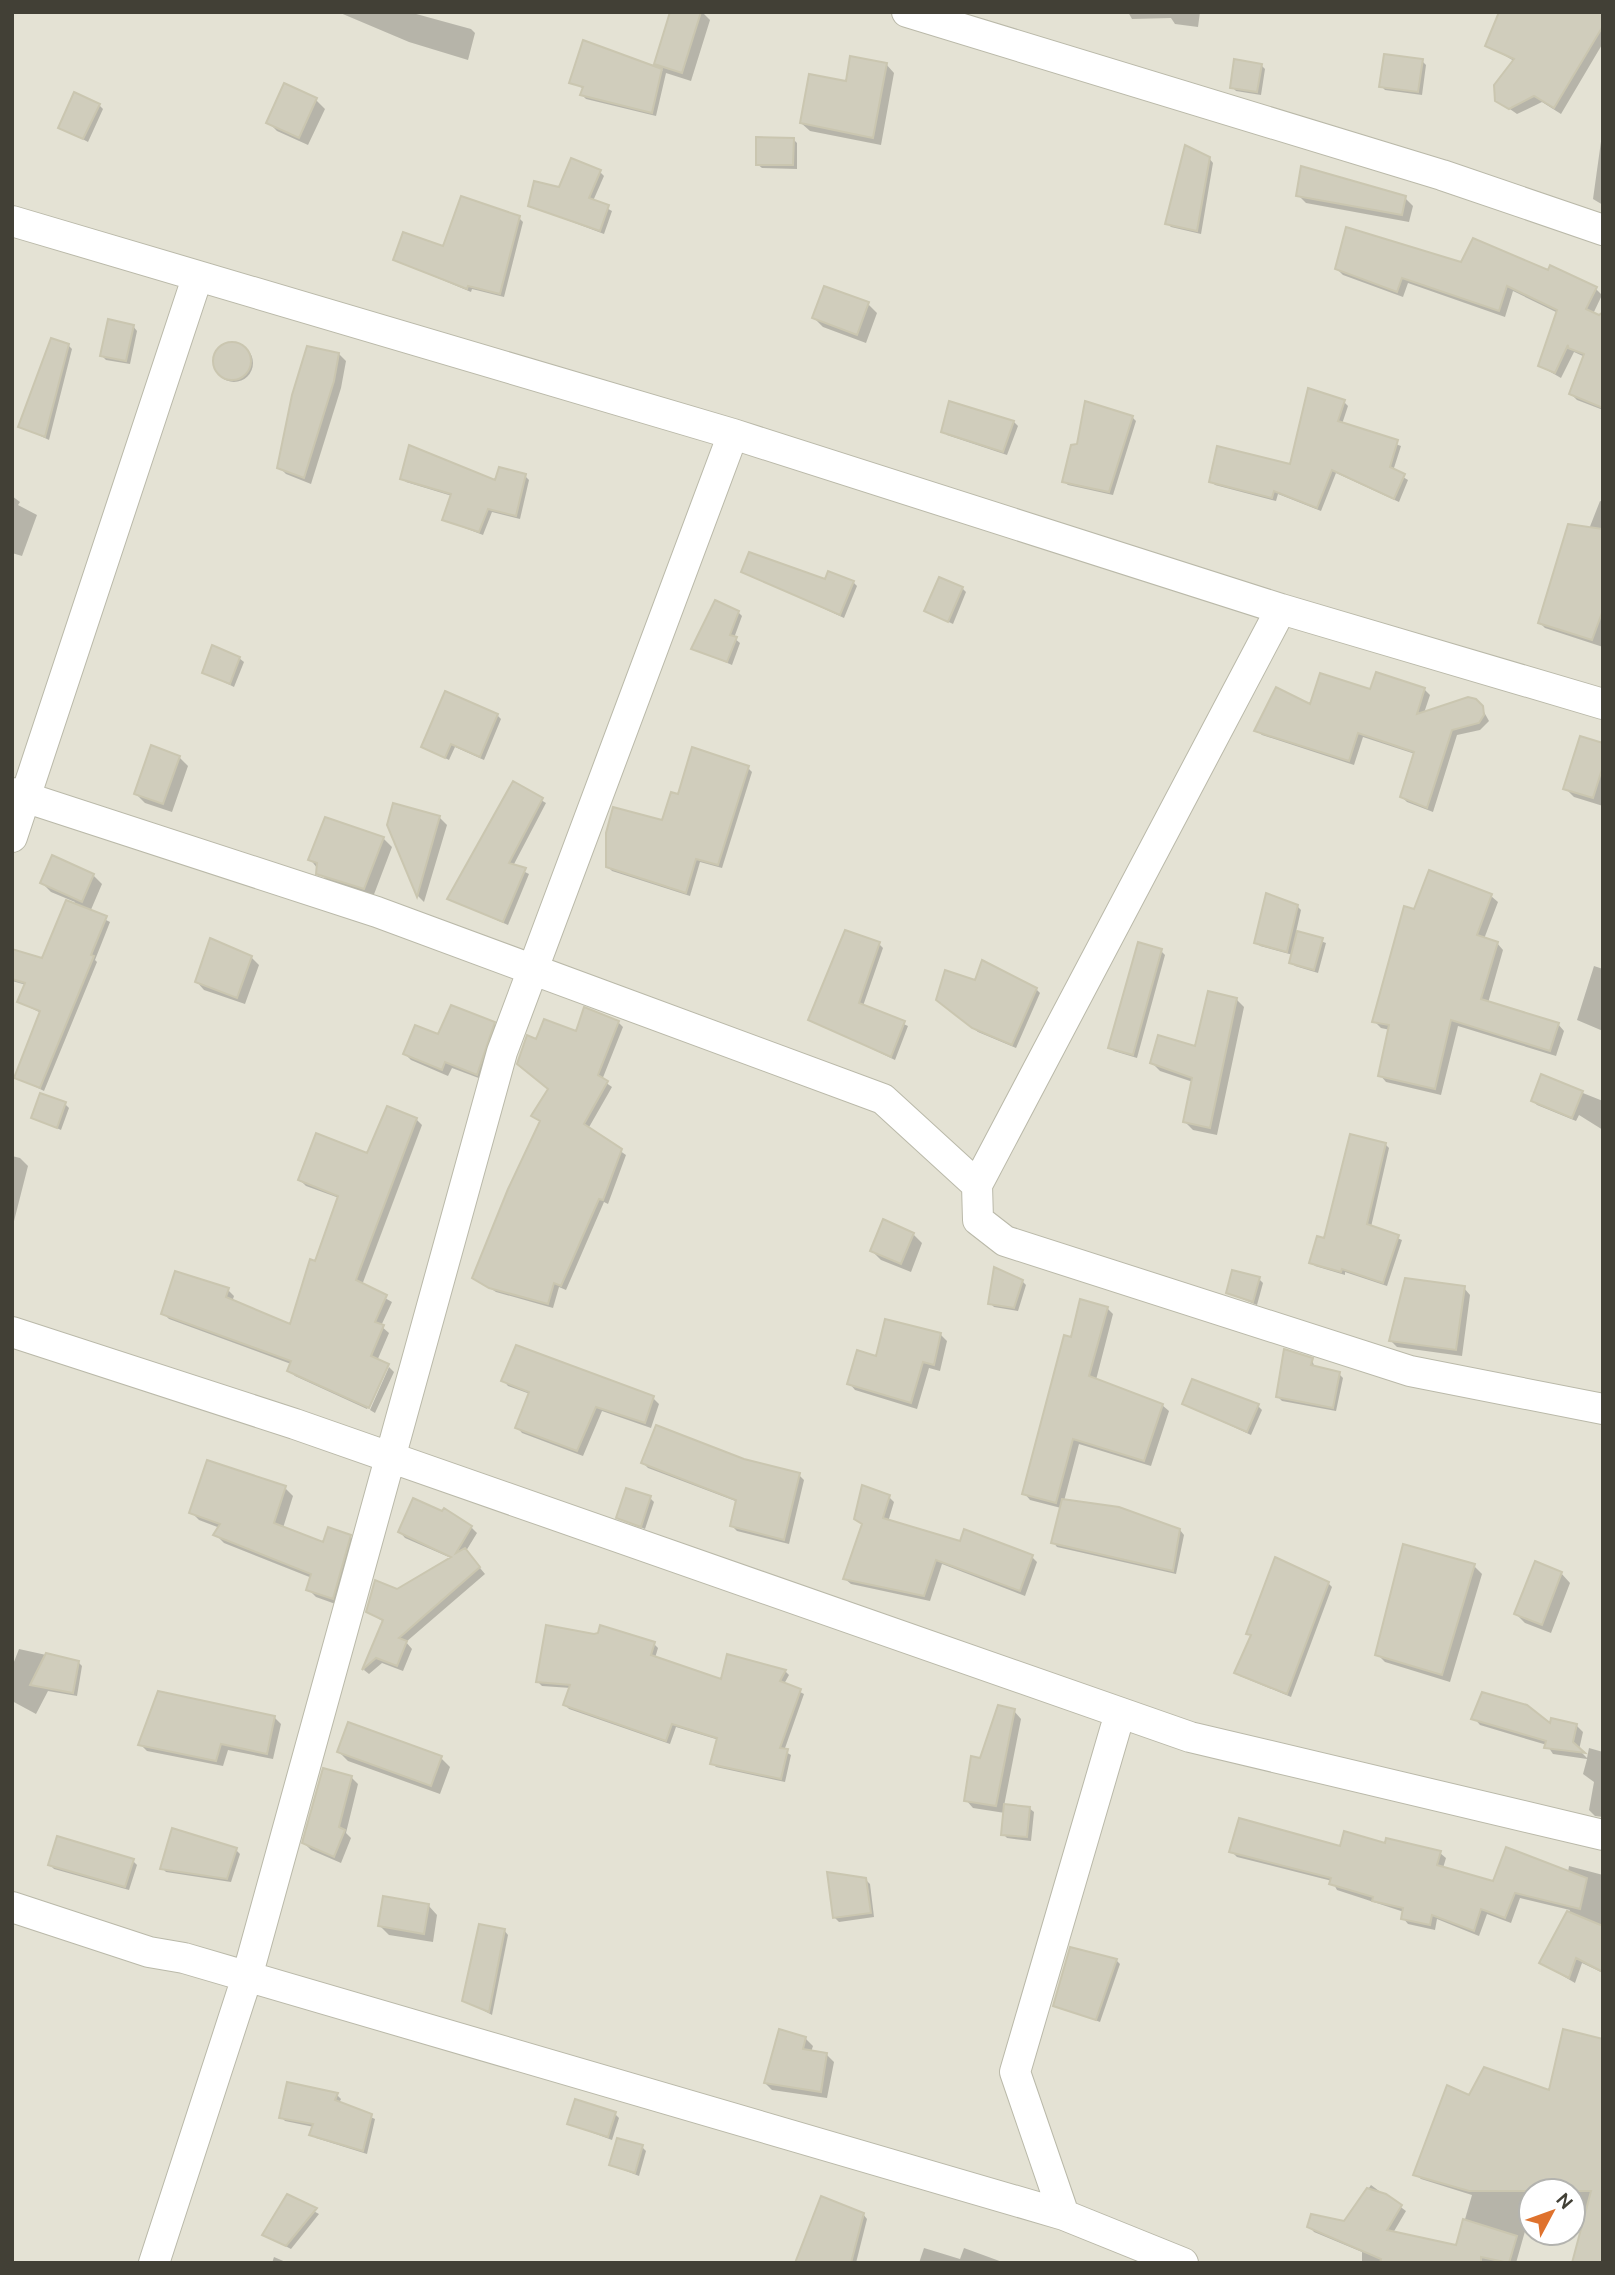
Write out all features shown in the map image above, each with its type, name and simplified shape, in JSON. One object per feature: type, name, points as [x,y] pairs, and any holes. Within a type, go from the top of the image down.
[{"type":"street","points":[[907,12],[1442,175],[1603,230]]},
{"type":"street","points":[[12,221],[733,435],[1281,609],[1603,704]]},
{"type":"street","points":[[12,837],[19,796],[197,278]]},
{"type":"street","points":[[154,2263],[247,1977],[392,1459],[502,1052],[733,435]]},
{"type":"street","points":[[1281,609],[977,1185],[978,1220],[1005,1241],[1410,1371],[1603,1409]]},
{"type":"street","points":[[19,796],[377,912],[883,1099],[977,1185]]},
{"type":"street","points":[[12,1332],[392,1459],[1190,1737],[1603,1835]]},
{"type":"street","points":[[1064,2215],[1015,2072],[1120,1713]]},
{"type":"street","points":[[12,1907],[149,1952],[247,1977],[1064,2215],[1183,2263]]},
{"type":"shaded area","points":[[12,12],[1603,12],[1603,2263],[12,2263]]},
{"type":"building","points":[[670,12],[701,12],[682,73],[654,64]]},
{"type":"building","points":[[1499,12],[1603,12],[1603,26],[1554,108],[1534,96],[1509,109],[1495,101],[1494,85],[1514,59],[1485,46]]},
{"type":"building","points":[[583,40],[662,69],[652,113],[580,95],[583,87],[569,83]]},
{"type":"building","points":[[1384,54],[1423,59],[1418,92],[1379,87]]},
{"type":"building","points":[[850,56],[887,63],[873,138],[800,123],[809,74],[846,81]]},
{"type":"building","points":[[1234,59],[1262,64],[1257,92],[1230,88]]},
{"type":"building","points":[[284,83],[317,98],[299,138],[266,123]]},
{"type":"building","points":[[74,92],[100,104],[83,139],[58,128]]},
{"type":"building","points":[[756,137],[794,138],[793,165],[756,165]]},
{"type":"building","points":[[1185,145],[1210,157],[1197,231],[1165,224]]},
{"type":"building","points":[[571,158],[601,170],[589,198],[609,205],[600,231],[528,206],[534,181],[559,187]]},
{"type":"building","points":[[1301,166],[1406,196],[1402,215],[1296,196]]},
{"type":"building","points":[[461,196],[520,216],[500,294],[468,286],[467,289],[393,260],[403,232],[443,246]]},
{"type":"building","points":[[1346,227],[1461,262],[1473,238],[1548,270],[1550,265],[1597,287],[1586,309],[1599,315],[1603,312],[1603,408],[1569,394],[1584,354],[1568,348],[1568,345],[1555,373],[1538,366],[1557,310],[1507,286],[1499,311],[1402,278],[1397,292],[1335,269]]},
{"type":"building","points":[[824,286],[869,302],[857,335],[812,318]]},
{"type":"building","points":[[108,319],[134,325],[126,361],[100,356]]},
{"type":"building","points":[[51,338],[69,344],[45,437],[18,427]]},
{"type":"building","points":[[232,342],[245,348],[251,361],[245,374],[232,380],[219,374],[213,361],[219,348]]},
{"type":"building","points":[[307,346],[339,353],[334,381],[304,478],[277,468],[292,395]]},
{"type":"building","points":[[1308,388],[1345,400],[1338,421],[1398,440],[1390,467],[1405,474],[1394,499],[1332,470],[1317,508],[1274,491],[1272,498],[1209,482],[1217,446],[1290,464]]},
{"type":"building","points":[[949,401],[1014,421],[1003,452],[941,432]]},
{"type":"building","points":[[1085,401],[1133,416],[1109,492],[1062,482],[1071,445],[1077,444]]},
{"type":"building","points":[[409,445],[495,480],[499,467],[526,474],[516,516],[488,509],[479,532],[442,520],[451,494],[400,479]]},
{"type":"building","points":[[1568,524],[1603,529],[1603,610],[1592,640],[1538,623]]},
{"type":"building","points":[[749,552],[825,579],[828,571],[854,581],[840,615],[741,572]]},
{"type":"building","points":[[939,577],[963,587],[948,622],[924,611]]},
{"type":"building","points":[[715,600],[739,611],[730,635],[737,637],[727,662],[691,649]]},
{"type":"building","points":[[212,645],[240,657],[230,684],[202,673]]},
{"type":"building","points":[[1376,672],[1425,688],[1417,714],[1468,697],[1476,699],[1483,706],[1484,715],[1479,723],[1452,730],[1427,808],[1400,797],[1414,752],[1358,733],[1349,761],[1254,731],[1276,687],[1310,704],[1320,673],[1370,689]]},
{"type":"building","points":[[445,691],[498,714],[480,757],[451,744],[445,758],[421,747]]},
{"type":"building","points":[[1580,736],[1603,743],[1603,766],[1593,798],[1563,789]]},
{"type":"building","points":[[151,745],[180,756],[163,804],[134,794]]},
{"type":"building","points":[[692,747],[749,766],[718,865],[696,859],[686,893],[606,867],[606,833],[613,807],[662,820],[671,792],[678,794]]},
{"type":"building","points":[[513,781],[543,798],[509,863],[526,868],[503,922],[447,899]]},
{"type":"building","points":[[393,803],[440,816],[417,897],[387,825]]},
{"type":"building","points":[[325,817],[384,837],[364,889],[316,874],[317,863],[308,860]]},
{"type":"building","points":[[52,855],[94,874],[82,902],[40,883]]},
{"type":"building","points":[[1429,870],[1492,894],[1477,935],[1498,942],[1481,999],[1559,1023],[1550,1051],[1451,1020],[1435,1089],[1378,1076],[1389,1025],[1372,1022],[1404,906],[1414,909]]},
{"type":"building","points":[[1266,893],[1298,905],[1287,952],[1254,943]]},
{"type":"building","points":[[66,900],[107,916],[91,955],[94,956],[40,1088],[14,1078],[40,1011],[17,1002],[25,983],[12,979],[12,949],[42,958]]},
{"type":"building","points":[[845,930],[880,942],[859,1003],[905,1021],[891,1057],[808,1020]]},
{"type":"building","points":[[1297,931],[1323,938],[1314,970],[1289,963]]},
{"type":"building","points":[[210,938],[252,956],[237,998],[195,982]]},
{"type":"building","points":[[1138,942],[1162,949],[1133,1055],[1108,1048]]},
{"type":"building","points":[[982,960],[1037,988],[1012,1045],[972,1028],[936,1000],[945,970],[975,980]]},
{"type":"building","points":[[1208,991],[1237,998],[1210,1128],[1183,1122],[1192,1078],[1150,1063],[1158,1035],[1195,1046]]},
{"type":"building","points":[[451,1005],[495,1022],[477,1075],[445,1062],[442,1070],[403,1054],[415,1025],[438,1034]]},
{"type":"building","points":[[584,1007],[619,1021],[598,1075],[608,1081],[584,1124],[622,1149],[603,1200],[599,1199],[561,1286],[554,1283],[548,1304],[489,1288],[472,1278],[508,1189],[540,1121],[531,1116],[548,1089],[517,1064],[527,1035],[536,1039],[544,1019],[576,1031]]},
{"type":"building","points":[[1541,1074],[1583,1091],[1572,1118],[1531,1101]]},
{"type":"building","points":[[40,1093],[66,1102],[57,1128],[31,1118]]},
{"type":"building","points":[[387,1106],[417,1118],[356,1280],[387,1295],[375,1322],[384,1325],[371,1356],[389,1364],[369,1408],[287,1371],[291,1361],[161,1314],[175,1271],[229,1288],[226,1297],[290,1324],[310,1259],[315,1261],[338,1196],[298,1180],[316,1133],[367,1153]]},
{"type":"building","points":[[1350,1134],[1386,1143],[1367,1224],[1399,1235],[1383,1283],[1342,1269],[1341,1272],[1309,1263],[1317,1236],[1324,1238]]},
{"type":"building","points":[[883,1219],[914,1233],[901,1264],[870,1251]]},
{"type":"building","points":[[994,1267],[1023,1280],[1014,1308],[988,1304]]},
{"type":"building","points":[[1232,1270],[1260,1277],[1253,1302],[1226,1293]]},
{"type":"building","points":[[1405,1278],[1465,1286],[1456,1350],[1389,1341]]},
{"type":"building","points":[[1080,1299],[1108,1307],[1089,1376],[1163,1404],[1144,1461],[1073,1439],[1056,1503],[1022,1494],[1064,1335],[1071,1337]]},
{"type":"building","points":[[885,1319],[941,1333],[934,1365],[923,1362],[911,1403],[847,1384],[857,1350],[876,1356]]},
{"type":"building","points":[[516,1345],[654,1396],[645,1423],[596,1407],[577,1451],[515,1428],[529,1392],[501,1381]]},
{"type":"building","points":[[1284,1349],[1313,1358],[1311,1365],[1340,1372],[1333,1408],[1276,1397]]},
{"type":"building","points":[[1192,1379],[1259,1404],[1247,1432],[1182,1404]]},
{"type":"building","points":[[656,1425],[744,1459],[800,1473],[784,1540],[730,1526],[736,1500],[641,1463]]},
{"type":"building","points":[[207,1460],[286,1486],[274,1523],[323,1542],[328,1527],[351,1535],[333,1599],[306,1590],[311,1574],[213,1535],[220,1524],[189,1513]]},
{"type":"building","points":[[862,1485],[890,1495],[883,1518],[960,1541],[964,1529],[1033,1555],[1020,1591],[936,1560],[924,1596],[843,1579],[862,1524],[854,1519]]},
{"type":"building","points":[[626,1488],[651,1496],[641,1527],[616,1518]]},
{"type":"building","points":[[413,1498],[442,1511],[444,1508],[472,1526],[456,1553],[465,1548],[480,1567],[399,1638],[407,1641],[397,1666],[376,1658],[362,1670],[383,1620],[366,1612],[375,1580],[397,1589],[451,1557],[398,1532]]},
{"type":"building","points":[[1062,1499],[1119,1507],[1180,1529],[1173,1571],[1051,1543]]},
{"type":"building","points":[[1403,1544],[1475,1564],[1442,1675],[1375,1655]]},
{"type":"building","points":[[1275,1557],[1329,1582],[1287,1694],[1234,1673],[1251,1635],[1246,1634]]},
{"type":"building","points":[[1535,1561],[1562,1572],[1542,1625],[1514,1614]]},
{"type":"building","points":[[546,1625],[594,1634],[598,1633],[600,1625],[655,1642],[651,1655],[721,1679],[727,1654],[786,1670],[780,1681],[801,1689],[780,1748],[788,1749],[781,1779],[710,1764],[717,1738],[672,1724],[666,1741],[563,1705],[570,1685],[536,1682]]},
{"type":"building","points":[[46,1653],[79,1661],[73,1693],[30,1685]]},
{"type":"building","points":[[158,1691],[275,1716],[267,1754],[221,1744],[216,1761],[138,1745]]},
{"type":"building","points":[[1482,1692],[1527,1705],[1550,1723],[1551,1718],[1577,1724],[1573,1742],[1585,1753],[1544,1748],[1546,1741],[1471,1719]]},
{"type":"building","points":[[998,1705],[1015,1709],[996,1806],[964,1801],[971,1756],[980,1758]]},
{"type":"building","points":[[348,1722],[442,1756],[431,1786],[337,1752]]},
{"type":"building","points":[[323,1768],[352,1776],[339,1827],[345,1830],[334,1857],[302,1843]]},
{"type":"building","points":[[1004,1804],[1030,1807],[1027,1837],[1001,1835]]},
{"type":"building","points":[[1239,1818],[1340,1846],[1344,1831],[1385,1843],[1386,1838],[1441,1851],[1437,1865],[1493,1881],[1506,1847],[1587,1878],[1580,1909],[1515,1893],[1505,1918],[1481,1909],[1474,1931],[1432,1915],[1430,1925],[1401,1919],[1403,1908],[1372,1901],[1373,1897],[1329,1884],[1331,1878],[1229,1852]]},
{"type":"building","points":[[172,1828],[237,1848],[227,1879],[160,1869]]},
{"type":"building","points":[[57,1836],[134,1859],[125,1887],[48,1865]]},
{"type":"building","points":[[827,1872],[866,1878],[871,1913],[833,1918]]},
{"type":"building","points":[[383,1896],[429,1904],[424,1934],[378,1926]]},
{"type":"building","points":[[1567,1911],[1603,1926],[1603,1972],[1576,1958],[1569,1978],[1539,1963]]},
{"type":"building","points":[[479,1924],[505,1929],[489,2012],[462,2001]]},
{"type":"building","points":[[1070,1947],[1117,1959],[1096,2020],[1053,2006]]},
{"type":"building","points":[[779,2029],[806,2037],[803,2049],[827,2053],[821,2092],[764,2083]]},
{"type":"building","points":[[1563,2029],[1603,2039],[1603,2263],[1572,2263],[1576,2247],[1587,2247],[1587,2206],[1591,2191],[1587,2191],[1587,2177],[1517,2177],[1517,2191],[1469,2191],[1413,2175],[1447,2085],[1469,2095],[1484,2067],[1549,2090]]},
{"type":"building","points":[[287,2082],[338,2093],[335,2100],[372,2114],[363,2151],[309,2135],[313,2124],[279,2118]]},
{"type":"building","points":[[575,2099],[616,2112],[608,2137],[567,2124]]},
{"type":"building","points":[[617,2138],[643,2145],[635,2173],[609,2165]]},
{"type":"building","points":[[1367,2188],[1386,2194],[1402,2205],[1387,2230],[1456,2245],[1463,2219],[1517,2236],[1509,2263],[1481,2257],[1481,2263],[1380,2263],[1381,2259],[1307,2227],[1311,2214],[1344,2221]]},
{"type":"building","points":[[287,2194],[317,2208],[286,2246],[262,2235]]},
{"type":"building","points":[[821,2196],[864,2213],[851,2263],[795,2263]]}]
